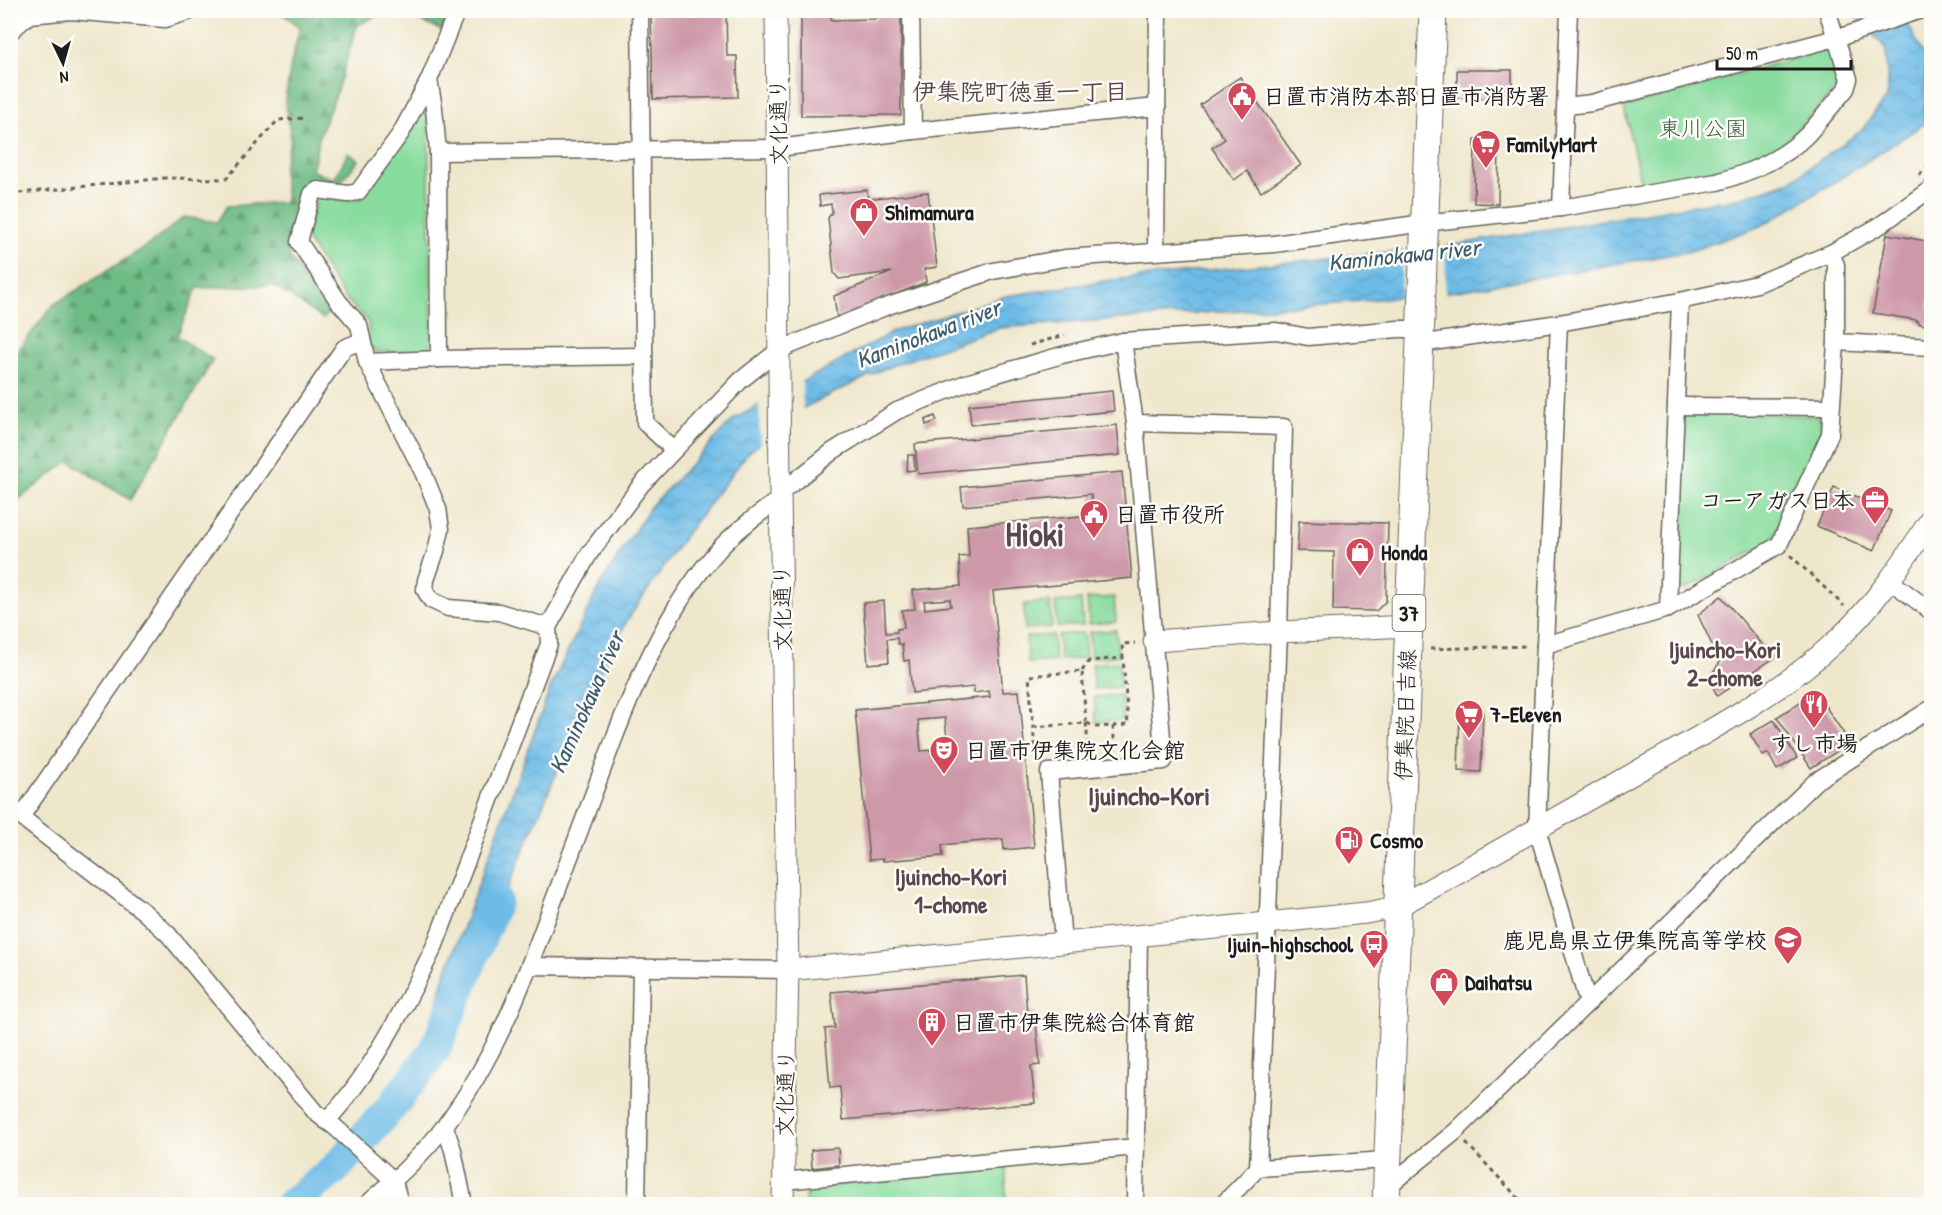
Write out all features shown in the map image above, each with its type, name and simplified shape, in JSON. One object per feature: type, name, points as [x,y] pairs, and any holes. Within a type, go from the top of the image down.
[{"type":"main road","name":"伊集院日吉線","points":[[1387,1184],[1433,10]]},
{"type":"street","points":[[10,32],[29,15],[71,10],[165,19],[194,10]]},
{"type":"street","points":[[457,10],[429,80],[401,133],[358,192],[348,194],[318,190],[312,194],[299,242],[339,302],[359,325],[367,362],[423,472],[438,509],[441,529],[425,590],[430,600],[448,608],[499,612],[548,627]]},
{"type":"street","points":[[640,10],[645,423],[674,450]]},
{"type":"street","name":"文化通り","points":[[776,10],[780,489],[788,970],[783,1204]]},
{"type":"street","points":[[911,10],[913,131]]},
{"type":"street","points":[[1156,251],[1158,10]]},
{"type":"street","points":[[1561,208],[1569,10]]},
{"type":"street","points":[[331,1124],[378,1054],[435,945],[549,644],[548,627],[590,554],[641,485],[741,380],[779,350],[885,307],[993,271],[1065,258],[1274,244],[1424,230],[1717,182],[1742,175],[1778,157],[1805,136],[1846,89],[1849,79],[1841,36],[1827,10]]},
{"type":"street","points":[[1566,106],[1592,103],[1841,36],[1921,10]]},
{"type":"street","points":[[429,80],[438,152],[439,359]]},
{"type":"street","points":[[438,152],[778,148],[913,131],[1157,107]]},
{"type":"street","points":[[367,1204],[390,1176],[445,1126],[459,1106],[509,1017],[634,687],[664,631],[698,576],[722,546],[780,489],[833,451],[897,411],[966,383],[1062,355],[1123,341],[1276,331],[1308,337],[1398,328],[1421,330],[1559,323],[1757,284],[1832,253],[1879,225],[1932,188]]},
{"type":"street","points":[[1545,645],[1668,609],[1779,545],[1830,434],[1836,342],[1836,265],[1832,253]]},
{"type":"street","points":[[1668,609],[1680,301]]},
{"type":"street","points":[[1559,323],[1537,829],[1588,1003]]},
{"type":"street","points":[[361,341],[344,348],[21,817],[144,912],[168,934],[316,1113],[390,1176],[400,1204]]},
{"type":"street","points":[[1063,943],[1049,772],[1164,761],[1135,423],[1123,341]]},
{"type":"street","points":[[1836,342],[1932,347]]},
{"type":"street","points":[[367,362],[643,356]]},
{"type":"street","points":[[1676,406],[1830,407]]},
{"type":"street","points":[[1135,423],[1284,427],[1279,632],[1258,1168],[1223,1204]]},
{"type":"street","points":[[529,966],[788,970],[1364,913],[1397,907],[1731,718],[1789,681],[1836,641],[1860,615],[1889,580],[1932,517]]},
{"type":"street","points":[[1889,580],[1932,612]]},
{"type":"street","points":[[1154,641],[1279,632],[1408,638]]},
{"type":"street","points":[[1258,1168],[1387,1184],[1455,1132],[1816,781],[1932,708]]},
{"type":"street","points":[[1135,1204],[1139,936]]},
{"type":"street","points":[[637,1204],[641,968]]},
{"type":"street","points":[[445,1126],[453,1150],[464,1204]]},
{"type":"street","points":[[783,1181],[1135,1147]]},
{"type":"path","points":[[10,195],[165,178],[225,179],[278,120],[305,118]]},
{"type":"path","points":[[1917,177],[1932,163]]},
{"type":"path","points":[[1779,545],[1845,608]]},
{"type":"path","points":[[1408,638],[1545,645]]},
{"type":"path","points":[[1033,727],[1086,723],[1095,727],[1128,725],[1122,644],[1154,641]]},
{"type":"path","points":[[1060,771],[1058,746],[1088,743],[1082,671],[1089,661],[1123,658]]},
{"type":"path","points":[[1036,760],[1029,676],[1082,671]]},
{"type":"path","points":[[1113,726],[1117,765]]},
{"type":"path","points":[[1455,1132],[1524,1204]]},
{"type":"green space","points":[[279,11],[385,11],[357,26],[336,94],[320,134],[312,171],[334,179],[348,153],[359,160],[337,186],[306,193],[289,257],[331,310],[323,319],[273,285],[197,288],[177,336],[213,360],[130,500],[69,461],[11,505],[10,361],[53,305],[150,244],[184,217],[217,222],[227,206],[286,202],[283,169],[291,139],[285,101],[300,27]]},
{"type":"green space","points":[[421,11],[447,11],[442,31],[418,20]]},
{"type":"green space","name":"東川公園","points":[[1833,47],[1840,85],[1782,145],[1718,169],[1641,184],[1624,107]]},
{"type":"green space","points":[[418,113],[428,115],[432,343],[424,351],[376,352],[369,346],[368,321],[345,298],[305,237],[316,199],[355,200],[362,198]]},
{"type":"green space","points":[[1689,411],[1817,416],[1821,422],[1821,433],[1773,540],[1685,590],[1677,586],[1683,417]]},
{"type":"green space","points":[[1114,597],[1116,622],[1089,624],[1087,599]]},
{"type":"green space","points":[[1081,600],[1083,625],[1057,627],[1055,602]]},
{"type":"green space","points":[[1050,602],[1052,627],[1025,629],[1024,604]]},
{"type":"green space","points":[[1116,630],[1118,656],[1091,658],[1089,632]]},
{"type":"green space","points":[[1084,633],[1086,658],[1060,660],[1058,635]]},
{"type":"green space","points":[[1053,635],[1055,661],[1028,663],[1026,637]]},
{"type":"green space","points":[[1119,662],[1120,687],[1094,689],[1092,664]]},
{"type":"green space","points":[[1121,695],[1123,720],[1096,722],[1094,697]]},
{"type":"green space","points":[[1006,1167],[1006,1204],[805,1204],[806,1188]]},
{"type":"water","points":[[1850,11],[1905,11],[1910,28],[1926,59],[1924,124],[1761,226],[1691,251],[1457,291],[1349,302],[999,328],[883,369],[805,407],[747,454],[684,537],[628,619],[586,703],[505,895],[434,1019],[444,978],[552,684],[600,585],[650,507],[734,419],[895,331],[1006,296],[1112,280],[1448,246],[1743,197],[1790,181],[1862,130],[1888,95],[1886,48]]},
{"type":"pier","points":[[1446,243],[1445,295],[1400,300],[1403,247]]},
{"type":"pier","points":[[802,377],[803,413],[760,447],[759,401]]},
{"type":"building","points":[[651,10],[726,10],[727,56],[737,56],[738,97],[653,99]]},
{"type":"building","points":[[801,10],[831,10],[831,20],[876,19],[876,10],[901,10],[901,115],[801,116]]},
{"type":"building","points":[[1457,70],[1512,70],[1512,99],[1457,98]]},
{"type":"building","name":"日置市消防本部日置市消防署","points":[[1240,77],[1301,165],[1261,192],[1247,171],[1234,180],[1212,148],[1225,139],[1200,105]]},
{"type":"building","points":[[1475,139],[1499,139],[1498,204],[1474,203]]},
{"type":"building","points":[[867,190],[868,199],[928,192],[937,267],[924,269],[926,282],[837,318],[834,296],[892,272],[839,279],[834,273],[828,218],[832,212],[831,204],[820,206],[819,195]]},
{"type":"building","points":[[1887,234],[1932,242],[1932,291],[1928,309],[1932,312],[1932,320],[1926,325],[1916,320],[1873,313]]},
{"type":"building","points":[[1112,391],[1114,411],[971,425],[969,405]]},
{"type":"building","points":[[935,416],[937,421],[926,425],[925,420]]},
{"type":"building","points":[[1117,425],[1120,455],[918,474],[915,444]]},
{"type":"building","points":[[908,455],[914,455],[915,470],[907,471]]},
{"type":"building","points":[[1122,472],[1132,578],[993,591],[1003,692],[1019,691],[1034,847],[1004,850],[1003,839],[942,845],[943,856],[869,860],[855,710],[990,697],[989,691],[974,693],[974,687],[912,693],[909,660],[904,661],[902,644],[898,644],[897,638],[887,639],[889,662],[868,664],[863,603],[884,601],[886,633],[897,632],[897,629],[904,628],[902,610],[915,609],[913,590],[961,586],[959,557],[969,556],[967,526],[1093,515],[1091,494],[963,506],[961,487]],"holes":[[[950,599],[951,606],[925,609],[924,601]],[[945,718],[948,749],[921,751],[918,720]]]},
{"type":"building","points":[[1834,487],[1891,511],[1874,551],[1817,526]]},
{"type":"building","name":"Honda","points":[[1299,521],[1388,523],[1386,601],[1376,611],[1333,610],[1334,552],[1297,551]]},
{"type":"building","points":[[1721,596],[1774,658],[1717,696],[1709,678],[1720,662],[1698,615]]},
{"type":"building","name":"すし市場","points":[[1816,692],[1850,743],[1811,768],[1777,717]]},
{"type":"building","points":[[1460,710],[1483,711],[1481,772],[1458,771]]},
{"type":"building","points":[[1774,720],[1797,758],[1777,770],[1768,753],[1763,756],[1750,734]]},
{"type":"building","name":"日置市伊集院総合体育館","points":[[1024,975],[1027,1013],[1035,1012],[1040,1065],[1031,1066],[1035,1103],[843,1120],[840,1087],[830,1088],[825,1029],[835,1028],[831,992]]},
{"type":"building","points":[[838,1148],[839,1165],[812,1168],[811,1150]]},
{"type":"waterway","name":"Kaminokawa river","points":[[291,1204],[333,1171],[393,1105],[435,1050],[496,900]]},
{"type":"place","name":"日置市消防本部日置市消防署","points":[[1242,122]]},
{"type":"place","name":"FamilyMart","points":[[1486,170]]},
{"type":"place","name":"Shimamura","points":[[864,238]]},
{"type":"place","name":"コーアガス日本","points":[[1875,526]]},
{"type":"place","name":"日置市役所","points":[[1094,540]]},
{"type":"place","name":"Honda","points":[[1360,578]]},
{"type":"place","name":"すし市場","points":[[1814,730]]},
{"type":"place","name":"7-Eleven","points":[[1469,740]]},
{"type":"place","name":"日置市伊集院文化会館","points":[[944,776]]},
{"type":"place","name":"Cosmo","points":[[1349,866]]},
{"type":"place","name":"鹿児島県立伊集院高等学校","points":[[1788,966]]},
{"type":"place","name":"Ijuin-highschool","points":[[1374,970]]},
{"type":"place","name":"Daihatsu","points":[[1444,1008]]},
{"type":"place","name":"日置市伊集院総合体育館","points":[[932,1048]]},
{"type":"district","name":"伊集院町徳重一丁目","points":[[1020,91]]},
{"type":"district","name":"Hioki","points":[[1035,534]]},
{"type":"district","name":"Ijuincho-Kori 2-chome","points":[[1725,663]]},
{"type":"district","name":"Ijuincho-Kori","points":[[1149,795]]},
{"type":"district","name":"Ijuincho-Kori 1-chome","points":[[951,890]]}]
